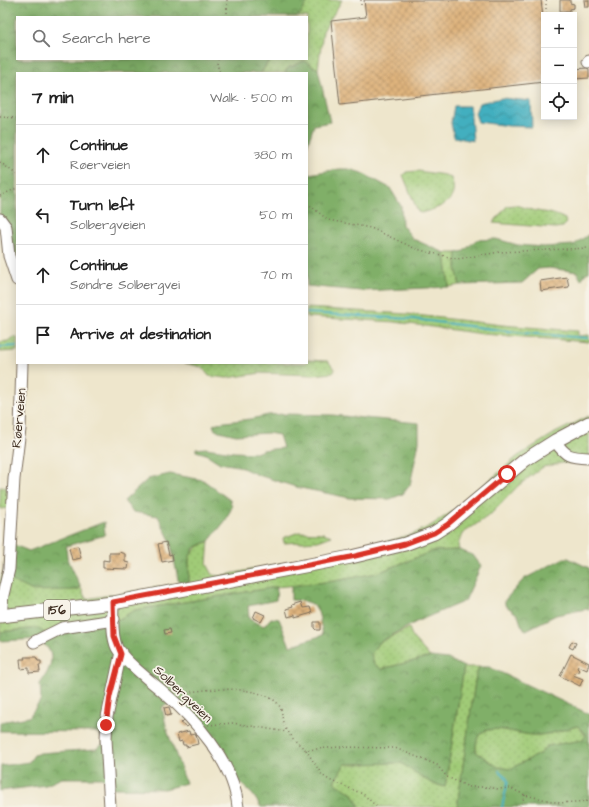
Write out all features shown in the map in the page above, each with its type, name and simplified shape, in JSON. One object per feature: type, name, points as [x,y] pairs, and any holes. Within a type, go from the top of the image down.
[{"type":"main road","name":"Røerveien","points":[[1,616],[113,602],[372,552],[415,541],[448,524],[525,460],[555,441],[589,423]]},
{"type":"street","points":[[0,219],[6,227],[9,256],[16,277]]},
{"type":"street","name":"Røerveien","points":[[1,616],[3,595],[9,569],[14,479],[20,429],[22,364]]},
{"type":"street","points":[[555,441],[560,449],[570,457],[589,458]]},
{"type":"street","name":"Solbergveien","points":[[113,602],[115,640],[121,652],[143,675],[171,699],[198,726],[211,743],[236,791],[238,807]]},
{"type":"street","points":[[34,642],[62,628],[114,619]]},
{"type":"street","points":[[110,807],[106,739],[107,717],[121,652]]},
{"type":"path","points":[[227,0],[227,16]]},
{"type":"path","points":[[361,0],[361,5]]},
{"type":"path","points":[[546,0],[546,12]]},
{"type":"path","points":[[218,60],[217,64],[220,72]]},
{"type":"path","points":[[0,118],[16,118]]},
{"type":"path","points":[[0,162],[16,174]]},
{"type":"path","points":[[0,196],[16,188]]},
{"type":"path","points":[[308,204],[328,220],[371,228],[416,249],[457,259],[500,252],[589,248]]},
{"type":"path","points":[[171,699],[188,692],[217,689],[255,692],[275,700],[280,707],[287,732],[306,750],[322,775],[363,794],[378,807]]},
{"type":"path","points":[[198,726],[233,723],[287,732]]},
{"type":"path","points":[[306,750],[339,747],[395,748],[437,765],[447,777],[469,787],[510,788],[525,795],[560,803],[589,800]]},
{"type":"path","points":[[520,807],[525,795]]},
{"type":"green space","points":[[0,0],[309,0],[299,16],[16,16],[16,60],[269,60],[262,72],[16,72],[16,267],[0,221]]},
{"type":"green space","points":[[309,0],[342,0],[323,31],[318,69],[304,61],[288,68],[286,72],[262,72],[269,60],[308,60],[308,16],[299,16]]},
{"type":"green space","points":[[304,61],[318,69],[330,122],[314,125],[308,143],[308,72],[286,72],[288,68]]},
{"type":"green space","points":[[339,169],[349,169],[362,173],[390,188],[401,206],[402,225],[413,239],[445,253],[449,287],[361,291],[308,286],[308,170],[309,174]]},
{"type":"green space","points":[[418,171],[445,175],[451,178],[453,193],[451,198],[446,203],[435,209],[421,213],[418,212],[403,175],[406,172]]},
{"type":"green space","points":[[515,205],[558,216],[565,219],[566,224],[563,227],[555,228],[493,223],[507,206]]},
{"type":"green space","points":[[589,234],[589,272],[586,273],[581,280],[577,272],[549,268],[538,269],[522,283],[460,285],[456,267],[457,253],[464,251],[476,240],[496,239],[518,245],[543,247],[574,245]]},
{"type":"green space","points":[[445,253],[457,253],[456,267],[460,285],[449,287]]},
{"type":"green space","points":[[308,308],[407,314],[502,325],[578,331],[578,336],[589,335],[589,342],[483,334],[395,322],[308,317]]},
{"type":"green space","points":[[13,337],[16,338],[16,351],[0,352],[0,342],[8,341]]},
{"type":"green space","points":[[308,360],[328,361],[335,370],[333,373],[313,375],[261,373],[227,378],[209,376],[202,367],[189,364],[308,364]]},
{"type":"green space","points":[[268,415],[332,415],[419,423],[419,442],[410,485],[403,494],[390,499],[350,498],[296,487],[258,475],[238,466],[220,463],[206,454],[196,451],[196,449],[205,448],[256,453],[263,450],[283,448],[279,435],[268,433],[236,435],[215,430],[213,425],[217,423],[251,419]]},
{"type":"green space","points":[[589,416],[589,464],[562,463],[543,467],[519,485],[491,514],[462,534],[458,545],[459,550],[433,551],[377,573],[335,581],[277,587],[135,610],[112,623],[46,634],[38,628],[0,632],[0,583],[5,566],[9,508],[0,509],[0,487],[10,488],[14,545],[78,590],[80,586],[86,599],[189,582],[189,561],[192,552],[209,541],[207,564],[213,575],[219,576],[364,548],[413,534],[430,526],[455,510],[518,456],[555,433]]},
{"type":"green space","points":[[170,474],[203,480],[230,500],[232,507],[226,520],[209,541],[194,548],[189,558],[189,582],[179,584],[170,540],[158,516],[133,512],[124,501],[148,479]]},
{"type":"green space","points":[[104,522],[105,535],[66,546],[67,557],[80,586],[78,590],[33,591],[8,579],[14,545],[29,551]]},
{"type":"green space","points":[[299,532],[323,533],[332,536],[318,541],[284,543],[283,538]]},
{"type":"green space","points":[[459,550],[473,555],[481,566],[465,601],[418,621],[378,643],[371,654],[374,664],[381,669],[430,657],[448,659],[464,667],[445,787],[431,783],[401,763],[345,764],[334,782],[353,794],[360,807],[261,807],[253,795],[233,776],[178,700],[162,707],[167,730],[186,783],[165,789],[113,788],[102,778],[62,778],[46,785],[0,791],[1,766],[29,762],[34,755],[40,753],[96,749],[103,744],[102,735],[97,732],[0,731],[0,722],[29,717],[41,700],[40,684],[49,669],[51,656],[49,650],[39,639],[0,641],[0,632],[38,628],[46,634],[112,623],[135,610],[277,587],[276,600],[248,606],[249,619],[264,626],[271,618],[279,619],[290,646],[323,635],[320,618],[316,608],[313,604],[308,602],[291,600],[291,586],[335,581],[377,573],[433,551]]},
{"type":"green space","points":[[564,558],[568,558],[589,568],[589,610],[586,609],[556,615],[526,630],[522,627],[518,615],[505,605],[505,600],[524,579]]},
{"type":"green space","points":[[409,628],[413,638],[430,657],[381,669],[374,665],[371,654],[378,643]]},
{"type":"green space","points":[[464,667],[480,667],[476,675],[457,807],[360,807],[353,794],[334,782],[345,764],[402,763],[431,783],[445,787]]},
{"type":"green space","points":[[480,667],[489,667],[589,714],[589,807],[457,807],[476,674]],"holes":[[[578,726],[586,735],[583,740],[547,746],[541,753],[510,769],[498,767],[476,752],[477,741],[481,734],[487,730],[496,729],[538,735]]]},
{"type":"green space","points":[[578,726],[586,736],[583,740],[547,746],[541,753],[510,769],[498,767],[476,752],[477,741],[481,734],[487,730],[496,729],[538,735]]},
{"type":"water","points":[[502,98],[531,101],[532,127],[478,122],[475,113],[479,103]]},
{"type":"water","points":[[454,106],[470,106],[473,141],[454,137],[451,123]]},
{"type":"building","points":[[364,0],[541,0],[542,12],[541,12],[541,82],[340,105],[331,21],[366,17]]},
{"type":"building","points":[[560,0],[570,0],[570,3],[574,4],[574,8],[570,9],[570,11],[560,11]]},
{"type":"building","points":[[584,0],[589,0],[589,7],[585,7]]},
{"type":"building","points":[[577,69],[589,69],[589,78],[577,79]]},
{"type":"building","points":[[567,277],[569,287],[541,291],[540,281]]},
{"type":"building","points":[[166,542],[169,555],[172,554],[173,560],[162,562],[158,544]]},
{"type":"building","points":[[78,546],[81,558],[72,560],[69,548]]},
{"type":"building","points":[[119,552],[125,554],[125,562],[129,563],[128,569],[103,568],[103,560],[109,561],[109,553]]},
{"type":"building","points":[[301,602],[303,608],[310,607],[312,613],[295,618],[295,615],[288,617],[286,609]]},
{"type":"building","points":[[256,611],[265,615],[261,622],[253,618]]},
{"type":"building","points":[[314,622],[320,622],[320,630],[316,630],[314,628]]},
{"type":"building","points":[[170,629],[171,633],[165,634],[164,630]]},
{"type":"building","points":[[572,641],[576,643],[573,649],[569,647]]},
{"type":"building","points":[[571,654],[589,663],[587,670],[578,666],[577,668],[579,670],[573,675],[583,679],[580,686],[560,676]]},
{"type":"building","points":[[24,657],[36,657],[38,661],[41,661],[41,665],[39,665],[40,672],[29,673],[29,668],[21,669],[20,659],[25,659]]},
{"type":"building","points":[[169,707],[171,715],[166,716],[164,708]]},
{"type":"building","points":[[184,720],[190,724],[187,727],[181,723]]},
{"type":"building","points":[[189,731],[190,735],[196,734],[198,744],[186,747],[186,745],[183,745],[182,741],[179,742],[177,734]]},
{"type":"waterway","points":[[308,313],[413,319],[524,333],[587,338]]},
{"type":"waterway","points":[[0,347],[16,346]]},
{"type":"waterway","points":[[499,771],[508,781],[502,807]]},
{"type":"route","points":[[106,725],[110,696],[121,654],[118,650],[114,636],[113,602],[351,557],[393,548],[415,541],[434,533],[448,524],[477,501],[507,474]]}]
